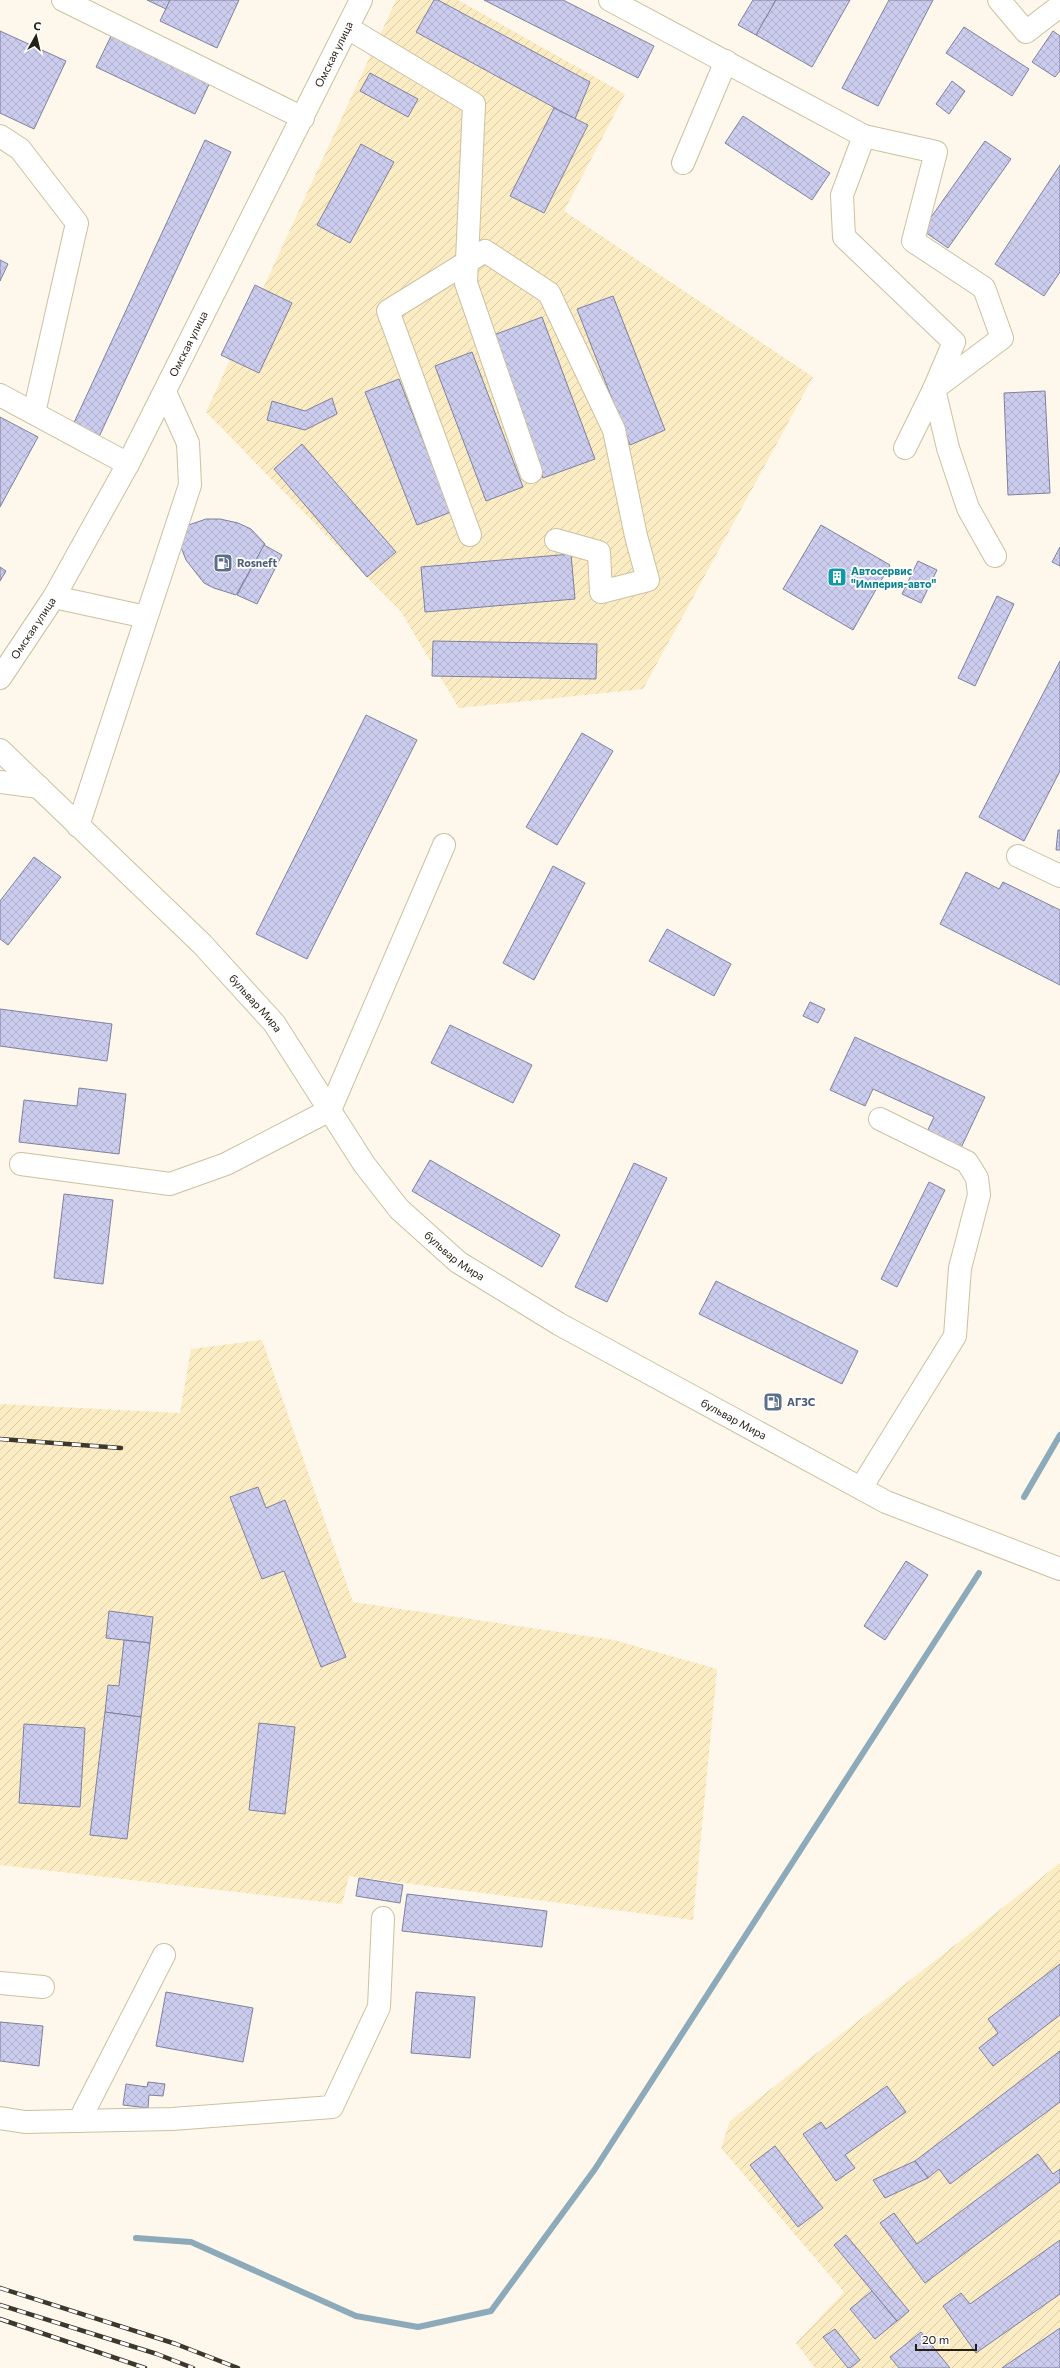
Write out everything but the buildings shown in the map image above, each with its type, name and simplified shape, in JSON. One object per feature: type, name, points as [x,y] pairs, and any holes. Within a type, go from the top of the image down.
[{"type":"street","points":[[63,0],[303,118]]},
{"type":"street","name":"Омская улица","points":[[0,678],[54,597],[128,464],[361,0]]},
{"type":"street","points":[[999,0],[1026,32],[1060,6]]},
{"type":"street","points":[[622,3],[864,136],[936,152],[913,241],[984,288],[1002,338],[934,389]]},
{"type":"street","points":[[348,28],[474,104],[466,283],[531,472]]},
{"type":"street","points":[[683,163],[726,61]]},
{"type":"street","points":[[0,136],[20,150],[77,223],[34,413]]},
{"type":"street","points":[[864,136],[842,195],[844,237],[954,342],[934,389],[905,448]]},
{"type":"street","points":[[470,535],[388,311],[485,251],[549,293],[614,430],[636,536],[648,580],[600,592],[599,552],[556,540]]},
{"type":"street","points":[[934,389],[948,448],[968,508],[995,556]]},
{"type":"street","points":[[78,826],[190,485],[188,443],[165,392]]},
{"type":"street","points":[[0,395],[128,464]]},
{"type":"street","points":[[54,597],[146,617]]},
{"type":"street","name":"бульвар Мира","points":[[0,750],[202,944],[274,1023],[364,1164],[398,1209],[458,1262],[559,1324],[886,1502],[1060,1569]]},
{"type":"street","points":[[0,782],[39,787]]},
{"type":"street","points":[[21,1164],[170,1184],[226,1164],[330,1110],[444,845]]},
{"type":"street","points":[[1018,856],[1060,876]]},
{"type":"street","points":[[861,1488],[955,1336],[960,1268],[979,1196],[977,1178],[967,1162],[880,1119]]},
{"type":"street","points":[[0,2118],[25,2122],[172,2119],[332,2107],[379,2007],[383,1918]]},
{"type":"street","points":[[79,2121],[164,1955]]},
{"type":"street","points":[[0,1983],[43,1988]]},
{"type":"shaded area","points":[[396,0],[458,0],[625,94],[564,211],[813,377],[643,689],[459,708],[401,612],[206,412]]},
{"type":"shaded area","points":[[262,1340],[353,1602],[614,1640],[717,1669],[693,1920],[349,1876],[342,1904],[0,1865],[0,1404],[180,1413],[191,1349]]},
{"type":"shaded area","points":[[1060,1863],[1060,2368],[815,2368],[796,2343],[844,2292],[721,2148],[730,2121]]},
{"type":"waterway","points":[[1024,1497],[1060,1435]]},
{"type":"waterway","points":[[136,2238],[191,2242],[356,2316],[418,2327],[491,2311],[595,2169],[979,1573]]},
{"type":"railway","points":[[0,1439],[121,1448]]},
{"type":"railway","points":[[0,2288],[176,2344],[238,2368]]},
{"type":"railway","points":[[0,2305],[157,2354],[193,2368]]},
{"type":"railway","points":[[0,2319],[145,2368]]},
{"type":"place","name":"Rosneft","points":[[223,563]]},
{"type":"place","name":"Автосервис \"Империя-авто\"","points":[[837,577]]},
{"type":"place","name":"АГЗС","points":[[773,1402]]}]
